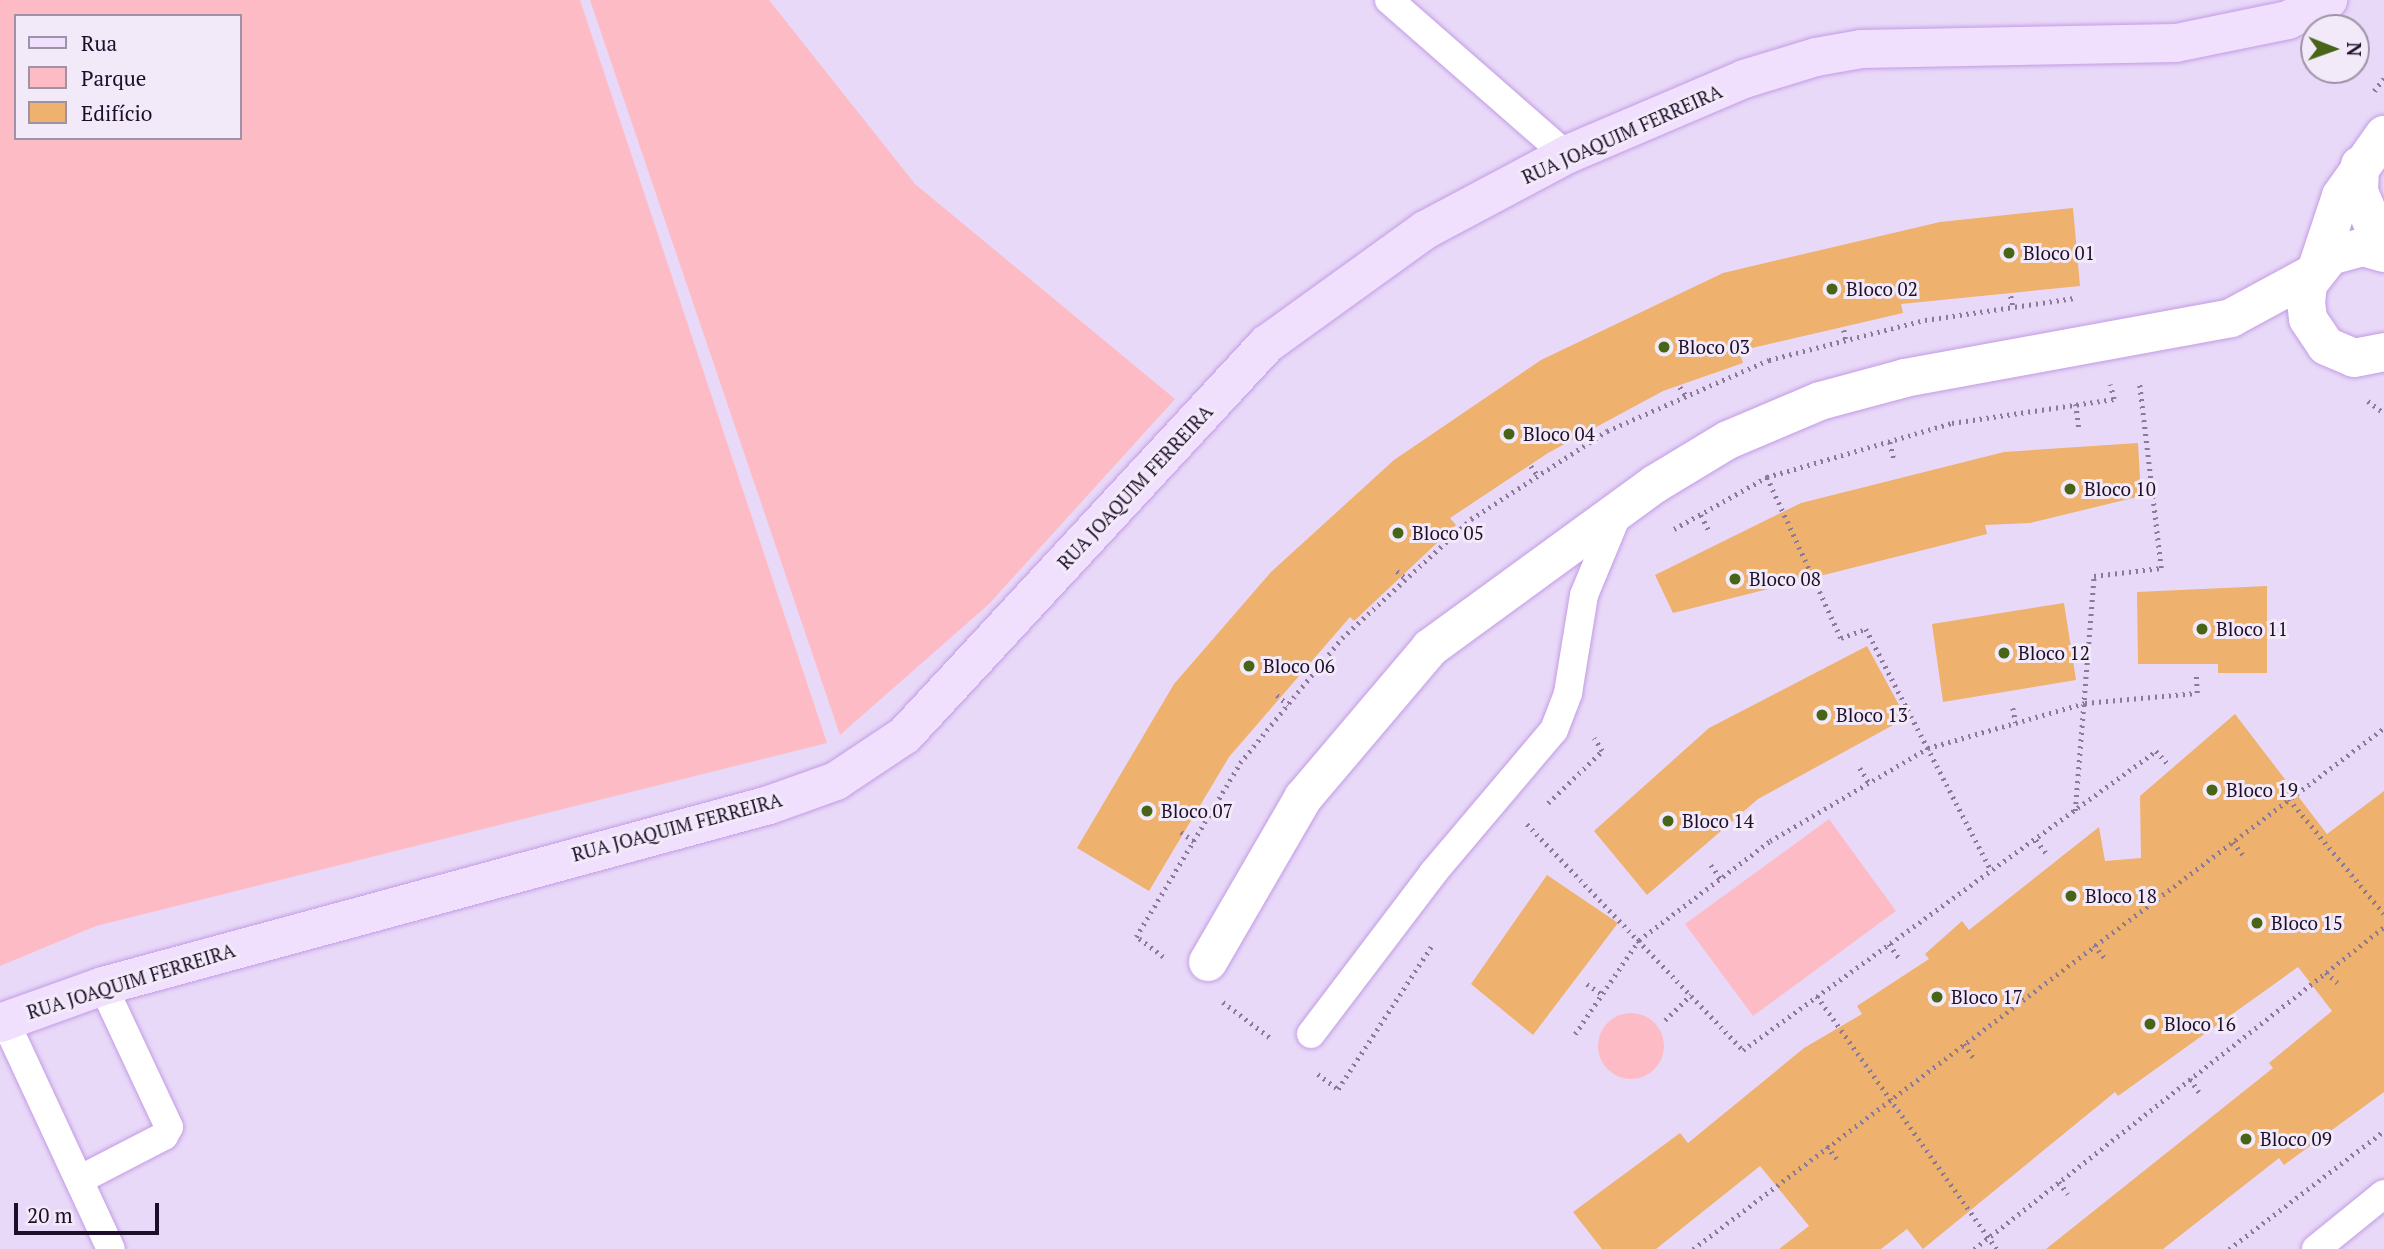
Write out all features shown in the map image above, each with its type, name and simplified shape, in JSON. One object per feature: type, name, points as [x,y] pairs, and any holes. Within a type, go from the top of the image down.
[{"type":"street","name":"RUA JOAQUIM FERREIRA","points":[[3,1022],[103,986],[769,805],[860,768],[915,725],[1267,344],[1425,230],[1566,155],[1744,79],[1816,57],[1861,49],[2176,43],[2288,20],[2328,0]]},
{"type":"street","points":[[2316,336],[2306,302],[2341,196],[2360,165],[2384,135]]},
{"type":"street","points":[[1209,977],[1303,798],[1363,721],[1430,648],[1621,505],[1728,440],[1820,401],[1905,378],[2231,318],[2316,271],[2346,249],[2384,252],[2359,192],[2360,165]]},
{"type":"street","points":[[2231,318],[2316,336],[2371,371]]},
{"type":"lane","points":[[1389,0],[1566,155]]},
{"type":"lane","points":[[1311,1034],[1433,873],[1554,730],[1568,693],[1584,595],[1621,505]]},
{"type":"lane","points":[[79,1180],[164,1136],[169,1127],[103,986]]},
{"type":"lane","points":[[3,1022],[111,1249]]},
{"type":"lane","points":[[2316,1249],[2384,1194]]},
{"type":"path","points":[[2011,296],[2013,307]]},
{"type":"path","points":[[1844,330],[1846,341]]},
{"type":"path","points":[[2075,812],[2095,576],[2161,568],[2137,366]]},
{"type":"path","points":[[2371,371],[2384,413]]},
{"type":"path","points":[[1666,534],[1767,477],[1952,423],[2114,399],[2107,374]]},
{"type":"path","points":[[1680,387],[1686,396]]},
{"type":"path","points":[[2076,404],[2079,427]]},
{"type":"path","points":[[1890,442],[1894,460]]},
{"type":"path","points":[[1531,466],[1538,476]]},
{"type":"path","points":[[1767,477],[1841,638],[1866,629],[1992,870]]},
{"type":"path","points":[[1701,515],[1709,531]]},
{"type":"path","points":[[1397,571],[1406,579]]},
{"type":"path","points":[[1575,1034],[1639,940],[1770,841],[1928,748],[2085,703],[2197,693],[2196,674]]},
{"type":"path","points":[[1277,695],[1288,705]]},
{"type":"path","points":[[2013,708],[2016,723]]},
{"type":"path","points":[[1693,1249],[1827,1145],[2384,728]]},
{"type":"path","points":[[1517,833],[1602,751],[1590,732]]},
{"type":"path","points":[[1527,824],[1743,1050],[2157,751],[2169,765]]},
{"type":"path","points":[[1860,768],[1868,783]]},
{"type":"path","points":[[2289,799],[2384,914]]},
{"type":"path","points":[[1181,832],[1194,841]]},
{"type":"path","points":[[2035,839],[2046,853]]},
{"type":"path","points":[[2233,841],[2243,855]]},
{"type":"path","points":[[1711,865],[1721,879]]},
{"type":"path","points":[[1974,1249],[2384,927]]},
{"type":"path","points":[[1136,937],[1168,961]]},
{"type":"path","points":[[1306,1065],[1338,1089],[1435,941]]},
{"type":"path","points":[[1889,944],[1899,958]]},
{"type":"path","points":[[2094,945],[2104,957]]},
{"type":"path","points":[[2326,972],[2338,983]]},
{"type":"path","points":[[1209,977],[1285,1049]]},
{"type":"path","points":[[1587,984],[1602,994]]},
{"type":"path","points":[[1665,1020],[1691,995]]},
{"type":"path","points":[[1817,996],[1997,1249]]},
{"type":"path","points":[[1964,1044],[1973,1057]]},
{"type":"path","points":[[2190,1079],[2199,1092]]},
{"type":"path","points":[[2229,1249],[2384,1131]]},
{"type":"path","points":[[1827,1145],[1837,1159]]},
{"type":"path","points":[[2059,1182],[2068,1194]]},
{"type":"green space","points":[[0,0],[580,0],[827,743],[96,926],[0,966]]},
{"type":"green space","points":[[590,0],[769,0],[915,184],[1175,399],[989,604],[840,735]]},
{"type":"green space","points":[[1829,819],[1896,911],[1753,1016],[1685,924]]},
{"type":"green space","points":[[1625,1013],[1637,1013],[1649,1018],[1659,1028],[1664,1046],[1662,1059],[1649,1074],[1637,1079],[1625,1079],[1613,1074],[1603,1064],[1598,1052],[1598,1040],[1603,1028],[1613,1018]]},
{"type":"building","points":[[2073,208],[2080,286],[1901,304],[1903,313],[1739,351],[1743,363],[1663,391],[1548,453],[1450,518],[1456,525],[1354,621],[1350,617],[1229,757],[1149,891],[1077,848],[1174,684],[1271,572],[1394,460],[1541,360],[1723,273],[1940,222]]},
{"type":"building","points":[[2138,443],[2141,496],[2030,523],[1985,525],[1987,534],[1673,613],[1655,575],[1801,503],[2004,452]]},
{"type":"building","name":"Bloco 11","points":[[2267,586],[2267,673],[2218,673],[2218,664],[2138,664],[2137,592]]},
{"type":"building","name":"Bloco 12","points":[[2064,603],[2076,680],[1943,702],[1932,624]]},
{"type":"building","points":[[1867,646],[1906,718],[1758,799],[1647,895],[1594,831],[1709,728]]},
{"type":"building","points":[[2235,714],[2327,834],[2384,791],[2384,1092],[2284,1165],[2279,1158],[2163,1249],[2046,1249],[2273,1068],[2269,1063],[2332,1011],[2298,967],[2118,1096],[2115,1092],[1923,1249],[1907,1229],[1881,1249],[1779,1249],[1809,1226],[1760,1166],[1656,1249],[1602,1249],[1573,1212],[1680,1133],[1688,1143],[1804,1048],[1862,1014],[1857,1006],[1929,959],[1925,954],[1962,921],[1969,930],[2099,827],[2105,861],[2141,858],[2140,796]]},
{"type":"building","points":[[1547,875],[1618,923],[1533,1035],[1471,984]]},
{"type":"place","name":"Bloco 01","points":[[2009,253]]},
{"type":"place","name":"Bloco 02","points":[[1832,289]]},
{"type":"place","name":"Bloco 03","points":[[1664,347]]},
{"type":"place","name":"Bloco 04","points":[[1509,434]]},
{"type":"place","name":"Bloco 10","points":[[2070,489]]},
{"type":"place","name":"Bloco 05","points":[[1398,533]]},
{"type":"place","name":"Bloco 08","points":[[1735,579]]},
{"type":"place","name":"Bloco 11","points":[[2202,629]]},
{"type":"place","name":"Bloco 12","points":[[2004,653]]},
{"type":"place","name":"Bloco 06","points":[[1249,666]]},
{"type":"place","name":"Bloco 13","points":[[1822,715]]},
{"type":"place","name":"Bloco 19","points":[[2212,790]]},
{"type":"place","name":"Bloco 07","points":[[1147,811]]},
{"type":"place","name":"Bloco 14","points":[[1668,821]]},
{"type":"place","name":"Bloco 18","points":[[2071,896]]},
{"type":"place","name":"Bloco 15","points":[[2257,923]]},
{"type":"place","name":"Bloco 17","points":[[1937,997]]},
{"type":"place","name":"Bloco 16","points":[[2150,1024]]},
{"type":"place","name":"Bloco 09","points":[[2246,1139]]}]
